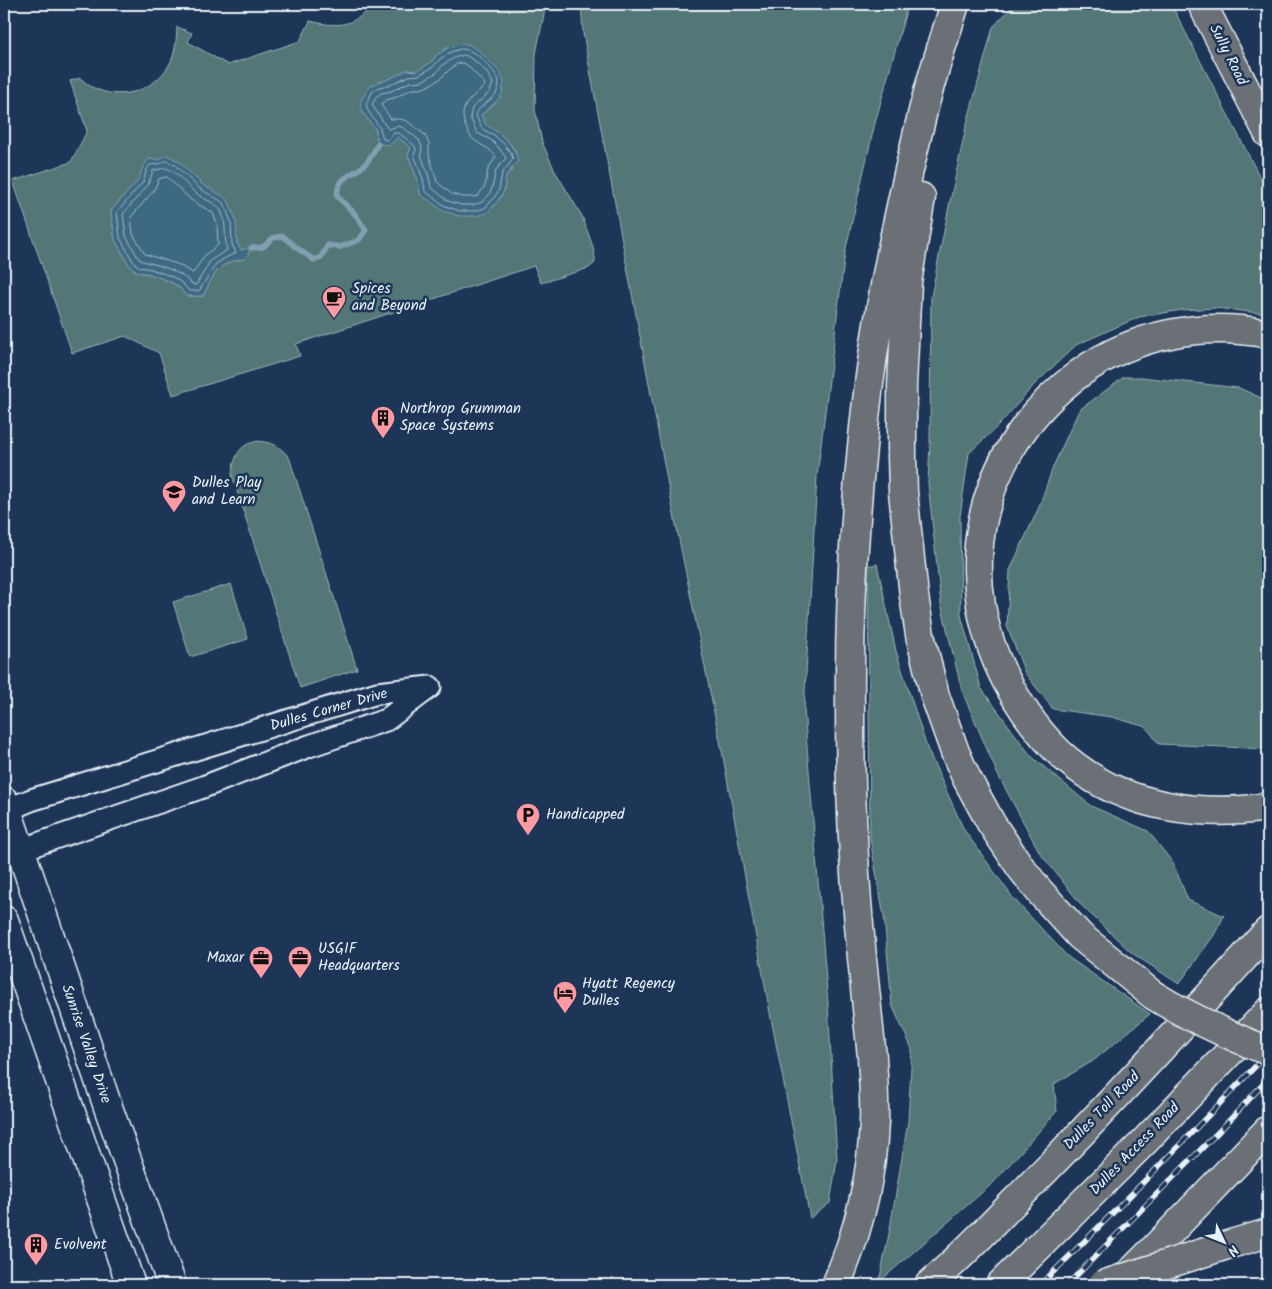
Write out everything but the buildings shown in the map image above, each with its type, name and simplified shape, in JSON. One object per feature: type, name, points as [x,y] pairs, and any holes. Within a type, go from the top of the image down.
[{"type":"highway","points":[[955,4],[907,283],[902,386],[903,492],[914,596],[920,634],[934,696],[955,752],[977,800],[1004,845],[1040,892],[1080,936],[1153,995],[1200,1022],[1268,1051]]},
{"type":"highway","points":[[836,1285],[851,1246],[861,1212],[870,1169],[874,1120],[872,1057],[855,867],[850,754],[852,593],[861,467],[870,382],[893,244],[923,110],[955,4]]},
{"type":"highway","name":"Sully Road","points":[[1202,4],[1268,133]]},
{"type":"highway","points":[[1268,334],[1252,330],[1229,329],[1183,331],[1163,335],[1105,357],[1058,390],[1020,433],[995,478],[984,514],[980,537],[978,581],[980,604],[989,638],[1010,688],[1042,736],[1076,768],[1126,794],[1165,806],[1209,811],[1233,811],[1268,807]]},
{"type":"highway","name":"Dulles Toll Road","points":[[929,1285],[994,1222],[1140,1072],[1268,931]]},
{"type":"highway","points":[[1190,1092],[1268,994]]},
{"type":"highway","name":"Dulles Access Road","points":[[1000,1285],[1116,1170],[1268,1012]]},
{"type":"highway","points":[[1118,1285],[1268,1130]]},
{"type":"highway","points":[[1102,1285],[1268,1234]]},
{"type":"main road","name":"Sunrise Valley Drive","points":[[5,807],[12,853],[108,1107],[172,1285]]},
{"type":"main road","points":[[4,920],[132,1285]]},
{"type":"street","name":"Dulles Corner Drive","points":[[5,807],[377,693],[430,687],[386,720],[309,746],[204,787],[12,853]]},
{"type":"green space","points":[[374,4],[396,4],[404,8],[416,4],[546,4],[536,54],[535,110],[542,142],[555,171],[582,216],[593,247],[595,263],[589,268],[541,283],[534,266],[296,344],[300,356],[173,395],[159,353],[125,336],[72,353],[13,181],[71,162],[87,131],[70,81],[80,78],[92,87],[114,94],[135,91],[155,82],[163,74],[171,60],[176,42],[177,27],[192,33],[188,42],[228,65],[300,41],[310,21],[329,24],[345,23],[353,21]],"holes":[[[449,47],[498,100],[481,115],[486,126],[502,136],[516,151],[512,170],[506,175],[504,191],[487,213],[429,200],[420,194],[418,180],[408,155],[411,148],[398,137],[378,144],[376,130],[363,113],[378,82],[387,80],[407,70],[417,71]],[[194,176],[202,185],[212,191],[236,235],[237,243],[241,250],[250,249],[245,259],[228,263],[218,270],[203,296],[186,296],[180,288],[171,282],[150,274],[137,272],[130,266],[115,240],[111,211],[139,179]]]},
{"type":"green space","points":[[581,4],[908,4],[875,123],[845,252],[817,476],[804,709],[828,1004],[837,1160],[830,1203],[810,1218],[722,751],[668,485],[583,33]]},
{"type":"green space","points":[[1019,4],[1171,4],[1268,193],[1268,314],[1215,308],[1182,310],[1139,317],[1076,345],[1033,386],[999,425],[969,453],[960,516],[961,615],[981,688],[1031,756],[1091,806],[1148,831],[1173,863],[1188,900],[1224,916],[1214,935],[1179,984],[1132,953],[1083,907],[1040,853],[998,775],[962,691],[941,604],[928,483],[931,297],[966,127],[993,27],[1013,6]]},
{"type":"green space","points":[[1124,377],[1141,377],[1239,388],[1268,401],[1268,749],[1159,744],[1146,727],[1112,717],[1053,709],[1025,673],[1007,626],[1010,570],[1039,507],[1053,467],[1079,410]]},
{"type":"green space","points":[[258,441],[275,445],[289,457],[357,669],[300,688],[232,475],[237,454],[247,444]]},
{"type":"green space","points":[[877,564],[896,651],[927,748],[964,830],[1013,898],[1068,957],[1150,1014],[1093,1061],[1054,1084],[1057,1111],[994,1182],[879,1282],[908,1122],[912,1049],[892,1005],[884,916],[870,839],[868,566]]},
{"type":"green space","points":[[231,584],[248,639],[190,657],[173,602]]},
{"type":"water","points":[[468,44],[478,50],[500,72],[504,82],[502,94],[481,115],[486,125],[502,135],[510,144],[518,161],[506,175],[504,191],[498,201],[487,213],[475,216],[459,216],[443,211],[420,194],[418,180],[408,155],[411,148],[398,137],[390,145],[378,144],[376,130],[363,113],[360,103],[368,88],[378,82],[387,80],[407,70],[417,71],[449,47]]},
{"type":"water","points":[[167,155],[178,161],[203,185],[229,202],[236,221],[237,243],[241,250],[251,248],[245,259],[228,263],[218,270],[203,296],[186,296],[180,288],[171,282],[150,274],[138,272],[130,266],[115,240],[111,211],[139,179],[143,167],[149,159],[158,160]]},
{"type":"waterway","points":[[251,248],[263,247],[273,238],[283,236],[314,260],[321,257],[328,245],[340,247],[359,240],[366,230],[355,214],[337,196],[338,190],[339,185],[345,178],[367,162],[378,144]]},
{"type":"railway","points":[[1040,1285],[1268,1053]]},
{"type":"railway","points":[[1067,1285],[1268,1079]]},
{"type":"place","name":"Spices and Beyond","points":[[334,319]]},
{"type":"place","name":"Northrop Grumman Space Systems","points":[[383,439]]},
{"type":"place","name":"Dulles Play and Learn","points":[[174,513]]},
{"type":"place","name":"Handicapped","points":[[528,836]]},
{"type":"place","name":"Maxar","points":[[261,979]]},
{"type":"place","name":"USGIF Headquarters","points":[[300,979]]},
{"type":"place","name":"Hyatt Regency Dulles","points":[[565,1014]]},
{"type":"place","name":"Evolvent","points":[[36,1266]]}]
